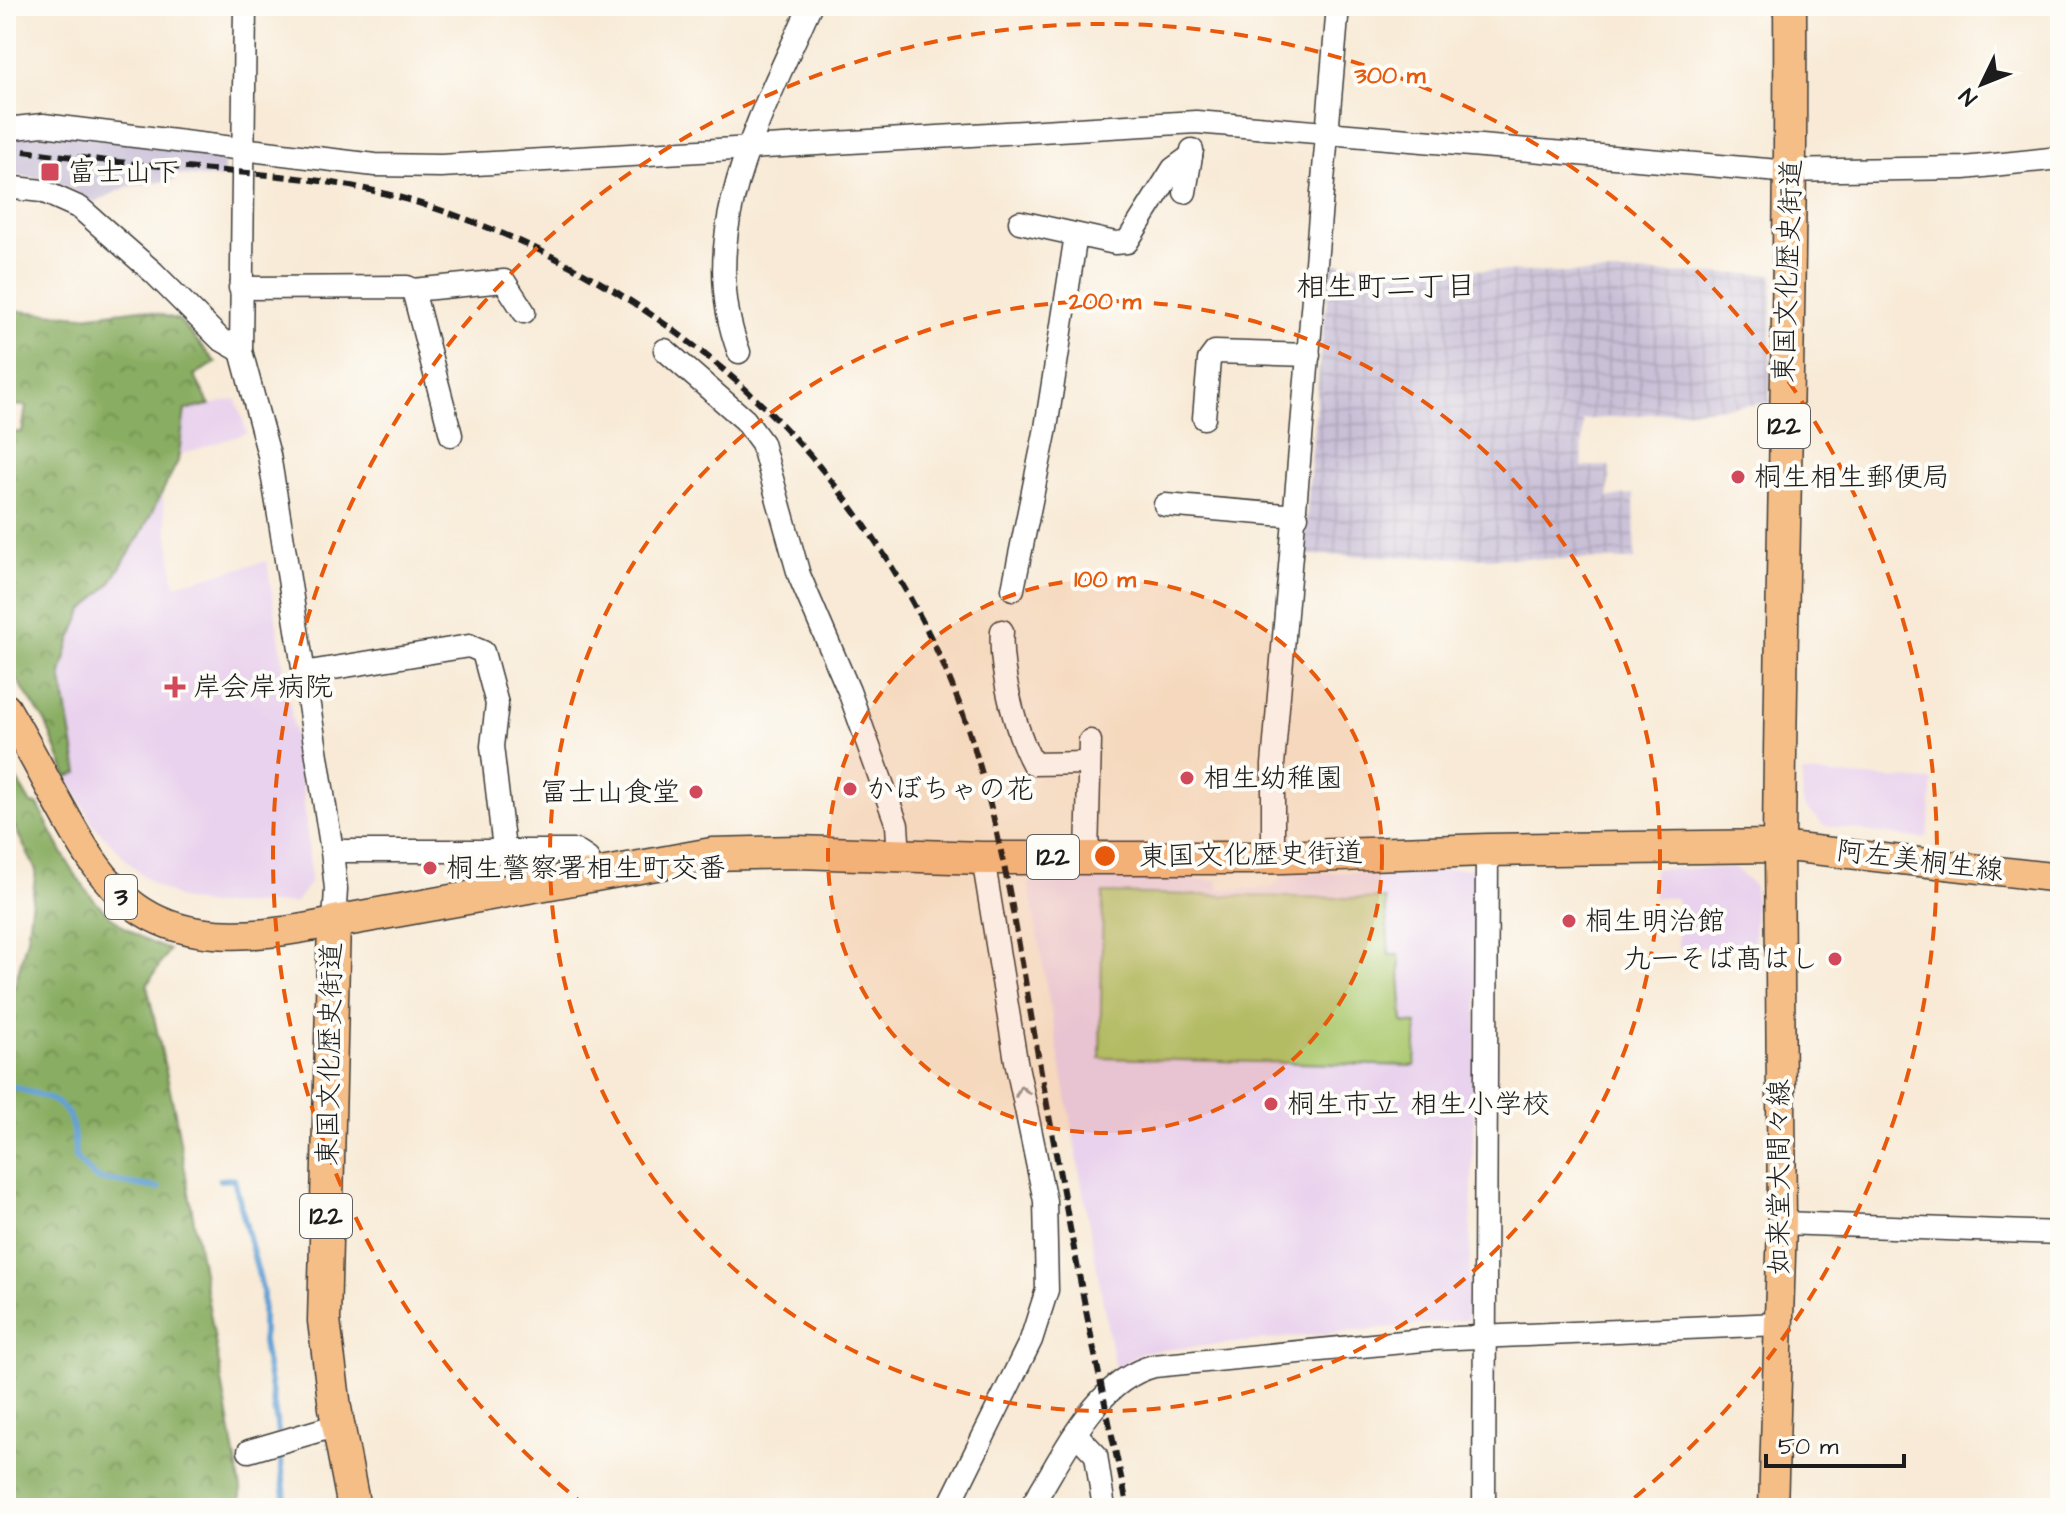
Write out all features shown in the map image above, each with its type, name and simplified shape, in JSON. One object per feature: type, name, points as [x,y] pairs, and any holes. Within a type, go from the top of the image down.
[{"type":"highway","name":"東国文化歴史街道","points":[[354,1508],[338,1425],[323,1298],[330,958],[334,922],[593,878],[712,854],[797,852],[983,858],[1273,857],[1779,846],[1784,409],[1791,170],[1790,6]]},
{"type":"main road","name":"3","points":[[6,708],[98,873],[127,903],[185,930],[237,936],[334,922]]},
{"type":"main road","name":"阿左美桐生線","points":[[1779,846],[2060,878]]},
{"type":"main road","name":"如来堂大間々線","points":[[1773,1508],[1782,1223],[1779,846]]},
{"type":"street","points":[[245,6],[241,351],[269,455],[332,851],[336,889],[334,922]]},
{"type":"street","points":[[739,352],[730,329],[723,274],[723,250],[731,203],[749,149],[810,6]]},
{"type":"street","points":[[1273,857],[1273,765],[1297,516],[1338,6]]},
{"type":"street","points":[[6,129],[43,125],[375,165],[428,166],[1196,122],[1791,170],[1964,168],[2060,158]]},
{"type":"street","points":[[1185,192],[1196,122]]},
{"type":"street","points":[[1020,222],[1076,235],[1127,242],[1173,169],[1191,156]]},
{"type":"street","points":[[6,187],[42,191],[80,208],[153,272],[220,339],[241,351]]},
{"type":"street","points":[[1013,589],[1046,428],[1076,235]]},
{"type":"street","points":[[240,288],[407,287],[413,290],[504,281],[524,312]]},
{"type":"street","points":[[413,290],[451,435]]},
{"type":"street","points":[[665,350],[745,420],[762,443],[799,575],[849,691],[897,825],[899,856]]},
{"type":"street","points":[[1204,418],[1209,360],[1215,352],[1309,355]]},
{"type":"street","points":[[1165,505],[1297,516]]},
{"type":"street","points":[[1002,631],[1000,655],[1025,747],[1033,764],[1089,752],[1087,856]]},
{"type":"street","points":[[303,673],[469,646],[483,652],[497,704],[492,746],[504,849]]},
{"type":"street","points":[[1484,1508],[1487,850]]},
{"type":"street","points":[[332,851],[576,851],[588,859],[593,878]]},
{"type":"street","points":[[948,1508],[1007,1392],[1044,1306],[1048,1237],[1039,1167],[1016,1061],[983,858]]},
{"type":"street","points":[[1782,1223],[2060,1233]]},
{"type":"street","points":[[1030,1508],[1104,1395],[1122,1378],[1154,1366],[1483,1336],[1778,1324]]},
{"type":"street","points":[[249,1451],[338,1425]]},
{"type":"street","points":[[1077,1435],[1096,1455],[1104,1508]]},
{"type":"shaded area","points":[[46,132],[215,149],[224,162],[224,179],[176,174],[175,180],[127,187],[95,202],[54,181],[6,174],[6,135]]},
{"type":"shaded area","points":[[1332,263],[1549,273],[1773,274],[1769,403],[1583,420],[1582,467],[1610,466],[1608,498],[1634,494],[1635,560],[1303,555],[1321,347]]},
{"type":"shaded area","points":[[236,399],[247,433],[179,455],[184,410]]},
{"type":"shaded area","name":"岸会岸病院","points":[[162,494],[175,585],[267,561],[301,774],[310,866],[310,883],[295,903],[210,905],[183,900],[156,886],[136,870],[93,824],[67,777],[78,773],[61,674],[70,641],[83,611],[110,584]]},
{"type":"shaded area","points":[[1802,773],[1933,781],[1928,835],[1923,839],[1823,825],[1803,804]]},
{"type":"shaded area","name":"桐生市立 相生小学校","points":[[1481,868],[1468,1320],[1142,1352],[1115,1369],[1028,883],[1057,877],[1218,880],[1219,889],[1271,888],[1287,874]]},
{"type":"shaded area","points":[[1736,868],[1755,887],[1754,947],[1678,948],[1677,898],[1654,898],[1654,869]]},
{"type":"green space","points":[[141,309],[179,320],[216,363],[194,375],[210,405],[185,410],[178,461],[142,532],[110,584],[83,611],[70,641],[61,674],[78,773],[67,777],[46,723],[6,664],[6,433],[22,432],[26,406],[6,405],[6,310],[83,316]]},
{"type":"green space","points":[[6,761],[31,804],[38,805],[74,873],[88,892],[122,926],[169,950],[147,985],[175,1113],[241,1489],[241,1508],[6,1508],[6,1020],[27,938],[36,870],[6,810]]},
{"type":"green space","points":[[1103,893],[1385,899],[1389,955],[1399,955],[1403,1023],[1417,1024],[1415,1066],[1100,1058]]},
{"type":"waterway","points":[[6,1084],[51,1099],[67,1112],[74,1138],[75,1158],[97,1179],[159,1188]]},
{"type":"waterway","points":[[220,1180],[234,1179],[263,1292],[263,1342],[278,1431]]},
{"type":"waterway","points":[[280,1452],[286,1508]]},
{"type":"railway","points":[[6,149],[324,182],[405,199],[492,229],[574,268],[651,314],[722,368],[787,430],[845,499],[896,574],[939,655],[975,749],[1000,846],[1079,1277],[1128,1508]]},
{"type":"place","name":"富士山下","points":[[50,172]]},
{"type":"place","name":"桐生相生郵便局","points":[[1738,477]]},
{"type":"place","name":"岸会岸病院","points":[[175,687]]},
{"type":"place","name":"相生幼稚園","points":[[1187,778]]},
{"type":"place","name":"かぼちゃの花","points":[[850,789]]},
{"type":"place","name":"冨士山食堂","points":[[696,792]]},
{"type":"place","name":"桐生警察署相生町交番","points":[[430,868]]},
{"type":"place","name":"桐生明治館","points":[[1569,921]]},
{"type":"place","name":"九一そば髙はし","points":[[1835,959]]},
{"type":"place","name":"桐生市立 相生小学校","points":[[1271,1104]]},
{"type":"district","name":"相生町二丁目","points":[[1386,287]]}]
